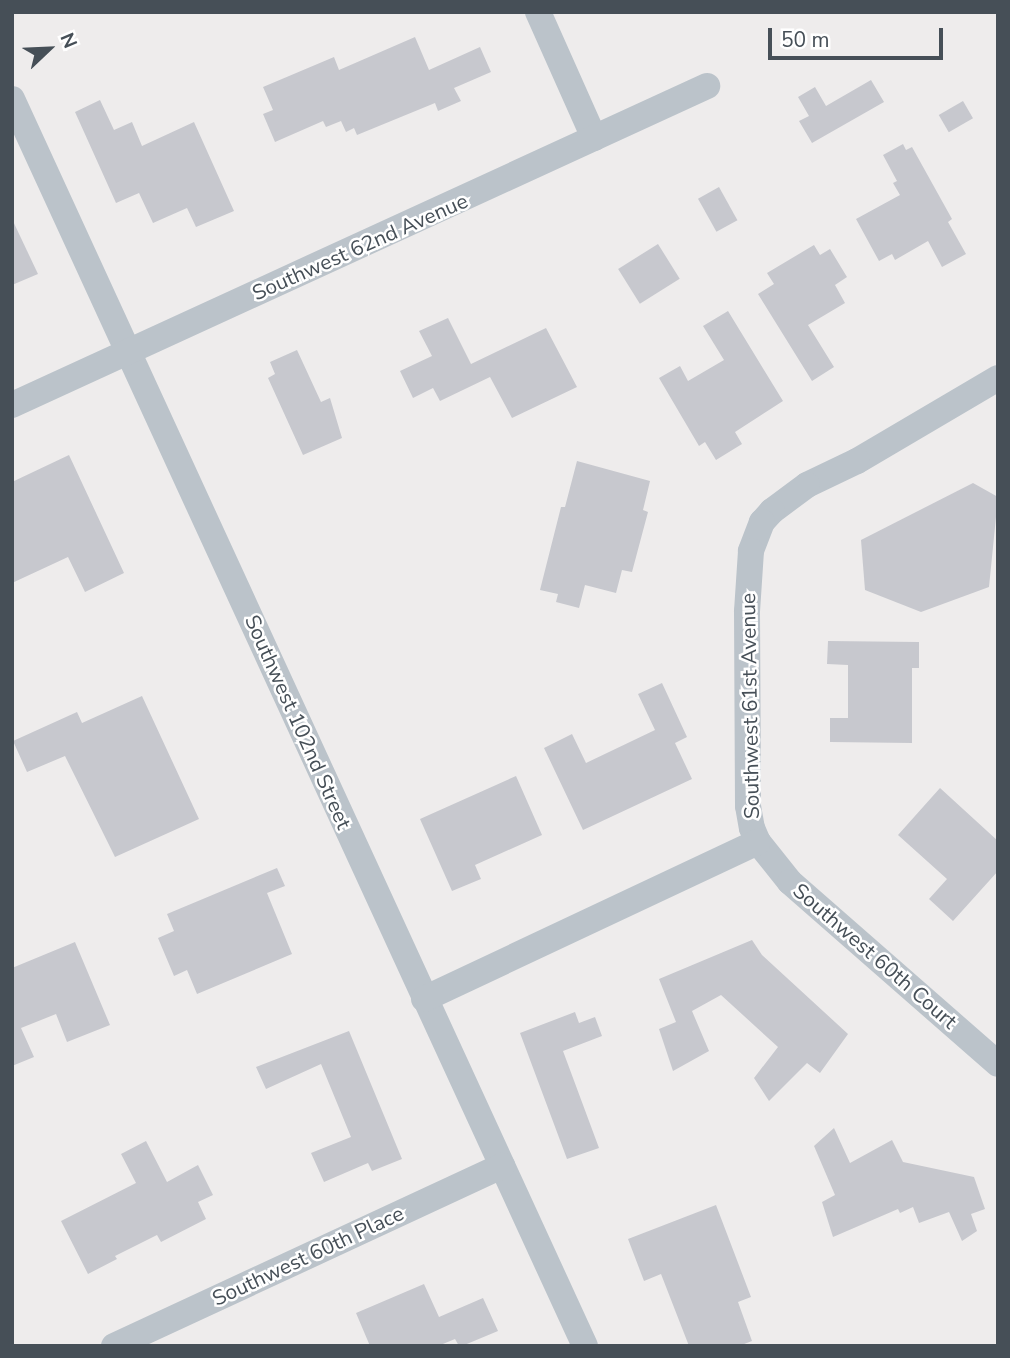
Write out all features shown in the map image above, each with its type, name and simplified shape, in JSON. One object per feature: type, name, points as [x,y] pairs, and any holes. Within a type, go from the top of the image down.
[{"type":"street","points":[[538,12],[594,138]]},
{"type":"street","name":"Southwest 62nd Avenue","points":[[12,405],[707,86]]},
{"type":"street","name":"Southwest 102nd Street","points":[[12,99],[88,270],[129,351],[585,1346]]},
{"type":"street","name":"Southwest 61st Avenue","points":[[424,999],[758,842],[748,806],[747,612],[751,551],[762,522],[786,498],[857,461],[998,378]]},
{"type":"street","name":"Southwest 60th Court","points":[[758,842],[790,882],[998,1064]]},
{"type":"street","name":"Southwest 60th Place","points":[[114,1346],[502,1166]]},
{"type":"building","points":[[415,37],[429,70],[480,47],[491,72],[454,88],[461,101],[438,111],[435,103],[357,135],[354,128],[346,132],[341,121],[326,127],[323,121],[275,142],[263,114],[273,110],[263,87],[334,57],[339,70]]},
{"type":"building","points":[[871,80],[884,102],[812,143],[799,121],[809,116],[798,97],[815,87],[826,106]]},
{"type":"building","points":[[100,100],[114,130],[132,122],[142,146],[194,122],[234,211],[196,227],[187,208],[153,223],[139,193],[116,203],[75,112]]},
{"type":"building","points":[[963,101],[973,118],[949,132],[939,115]]},
{"type":"building","points":[[903,144],[906,150],[912,147],[952,219],[948,222],[966,254],[942,267],[928,241],[895,260],[892,254],[879,261],[856,219],[900,195],[893,183],[897,181],[883,155]]},
{"type":"building","points":[[719,187],[737,220],[716,232],[698,199]]},
{"type":"building","points":[[12,219],[38,274],[12,285]]},
{"type":"building","points":[[658,244],[680,279],[640,304],[618,269]]},
{"type":"building","points":[[814,245],[820,255],[830,249],[847,277],[835,285],[845,303],[808,325],[834,367],[812,381],[758,294],[774,284],[767,273]]},
{"type":"building","points":[[728,311],[783,401],[735,432],[742,444],[716,460],[705,442],[699,446],[659,378],[680,366],[688,381],[724,360],[703,326]]},
{"type":"building","points":[[448,318],[471,364],[546,328],[577,387],[512,418],[490,377],[440,401],[433,388],[413,398],[400,371],[432,356],[419,331]]},
{"type":"building","points":[[297,350],[321,402],[330,398],[342,438],[303,455],[268,378],[275,374],[270,362]]},
{"type":"building","points":[[69,455],[124,573],[85,592],[68,557],[12,583],[12,482]]},
{"type":"building","points":[[577,461],[650,481],[643,510],[648,512],[632,572],[622,570],[616,593],[585,585],[579,608],[556,602],[558,594],[540,590],[561,507],[565,507]]},
{"type":"building","points":[[973,483],[998,497],[989,587],[921,612],[865,590],[861,540]]},
{"type":"building","points":[[828,641],[919,642],[919,668],[912,668],[912,743],[830,742],[830,718],[848,718],[848,665],[827,664]]},
{"type":"building","points":[[662,683],[687,737],[675,743],[692,779],[583,830],[544,748],[572,734],[586,763],[655,730],[638,694]]},
{"type":"building","points":[[142,696],[199,819],[115,857],[65,756],[27,772],[13,741],[77,712],[82,723]]},
{"type":"building","points":[[516,776],[542,835],[475,865],[481,879],[452,891],[420,819]]},
{"type":"building","points":[[940,788],[998,841],[998,871],[953,921],[929,899],[947,879],[898,835]]},
{"type":"building","points":[[277,868],[285,886],[267,893],[292,954],[197,994],[187,970],[174,976],[158,938],[174,931],[167,914]]},
{"type":"building","points":[[752,940],[762,955],[848,1034],[820,1073],[807,1063],[769,1101],[754,1078],[778,1047],[721,995],[692,1011],[709,1051],[673,1071],[659,1029],[676,1022],[659,979]]},
{"type":"building","points":[[75,942],[110,1025],[67,1042],[56,1014],[21,1028],[34,1057],[12,1066],[12,968]]},
{"type":"building","points":[[575,1012],[579,1023],[595,1017],[602,1036],[563,1051],[599,1148],[567,1159],[520,1033]]},
{"type":"building","points":[[349,1031],[402,1159],[372,1171],[368,1163],[324,1182],[311,1153],[351,1137],[321,1064],[266,1089],[256,1067]]},
{"type":"building","points":[[834,1128],[850,1163],[892,1140],[903,1162],[974,1177],[985,1209],[971,1214],[977,1231],[962,1241],[949,1212],[919,1223],[913,1207],[900,1213],[898,1209],[833,1237],[822,1202],[835,1195],[814,1146]]},
{"type":"building","points":[[146,1141],[167,1182],[198,1165],[213,1195],[198,1202],[206,1219],[161,1242],[157,1235],[115,1256],[117,1259],[88,1274],[61,1221],[136,1183],[121,1154]]},
{"type":"building","points":[[716,1205],[751,1297],[738,1302],[752,1341],[739,1346],[689,1346],[661,1274],[644,1281],[628,1239]]},
{"type":"building","points":[[424,1284],[439,1317],[483,1298],[498,1331],[462,1346],[459,1346],[455,1339],[438,1346],[370,1346],[356,1313]]}]
